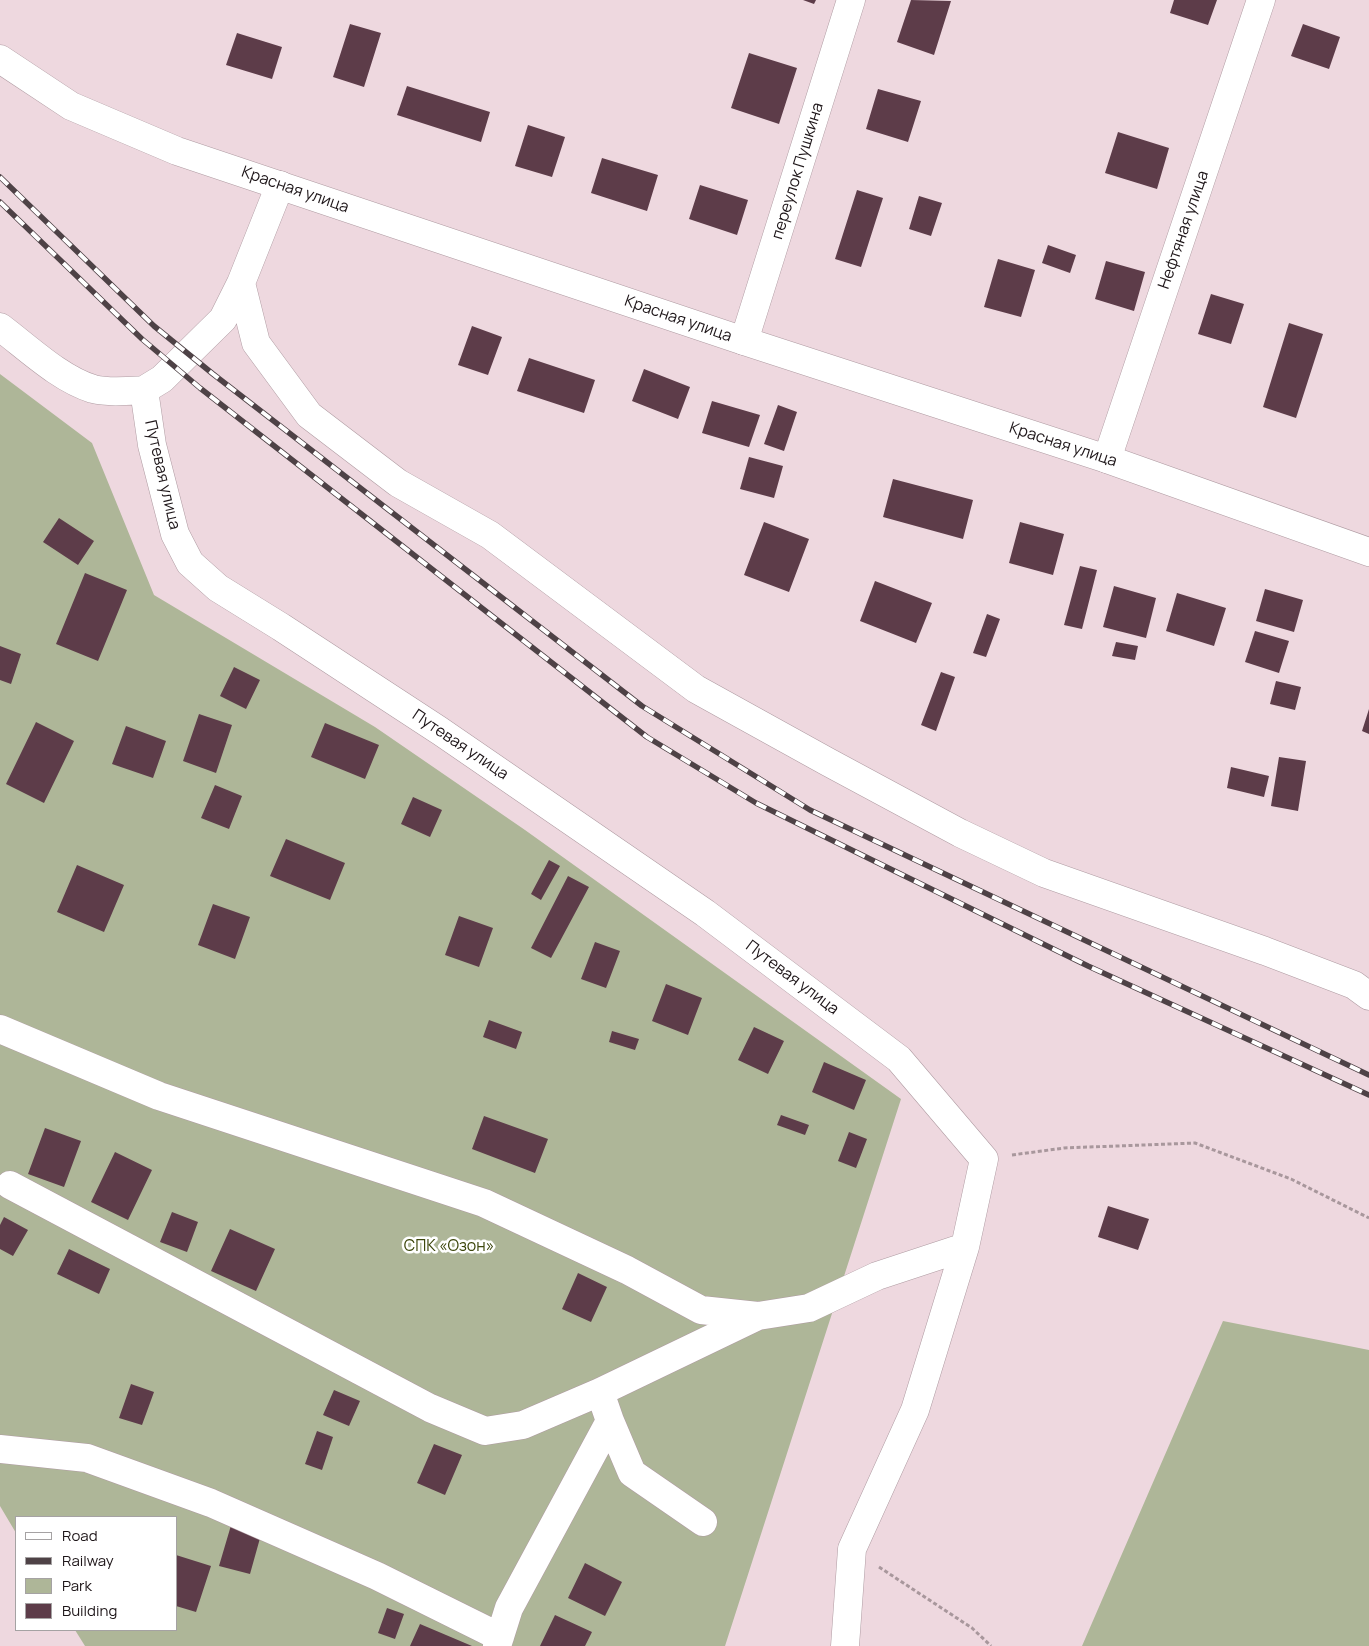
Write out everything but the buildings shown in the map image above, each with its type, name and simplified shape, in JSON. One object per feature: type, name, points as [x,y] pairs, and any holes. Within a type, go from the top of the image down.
[{"type":"street","name":"переулок Пушкина","points":[[744,341],[851,0]]},
{"type":"street","name":"Нефтяная улица","points":[[1107,459],[1261,0]]},
{"type":"street","name":"Красная улица","points":[[0,59],[71,106],[178,151],[744,341],[1107,459],[1369,552]]},
{"type":"street","points":[[0,327],[64,376],[94,389],[122,392],[144,390],[162,379],[224,319],[241,283],[280,185]]},
{"type":"street","points":[[241,283],[256,343],[309,415],[398,483],[490,535],[696,689],[960,833],[1044,873],[1364,985]]},
{"type":"street","name":"Путевая улица","points":[[144,390],[152,445],[175,534],[190,563],[218,588],[440,731],[705,913],[899,1059],[984,1159]]},
{"type":"street","points":[[0,1029],[159,1096],[484,1203],[627,1270],[701,1310],[758,1316],[809,1308],[876,1276],[965,1247]]},
{"type":"street","points":[[845,1646],[852,1549],[915,1410],[965,1247],[984,1159]]},
{"type":"street","points":[[10,1185],[430,1408],[485,1431],[523,1425],[600,1392],[758,1316]]},
{"type":"street","points":[[600,1392],[632,1472],[703,1522]]},
{"type":"street","points":[[0,1449],[87,1458],[211,1503],[378,1576],[498,1642],[509,1608],[610,1421]]},
{"type":"path","points":[[984,1159],[1064,1148],[1195,1143],[1291,1178],[1369,1218]]},
{"type":"path","points":[[852,1549],[972,1628],[991,1646]]},
{"type":"green space","name":"СПК «Озон»","points":[[0,374],[92,443],[154,595],[375,727],[525,830],[901,1099],[725,1646],[85,1646],[76,1631],[178,1631],[178,1516],[15,1516],[15,1531],[0,1506]]},
{"type":"green space","points":[[1223,1321],[1369,1350],[1369,1646],[1082,1646]]},
{"type":"railway","points":[[0,177],[154,326],[213,374],[642,706],[810,810],[1369,1075]]},
{"type":"railway","points":[[0,202],[142,339],[200,388],[647,737],[756,803],[1088,966],[1369,1095]]}]
